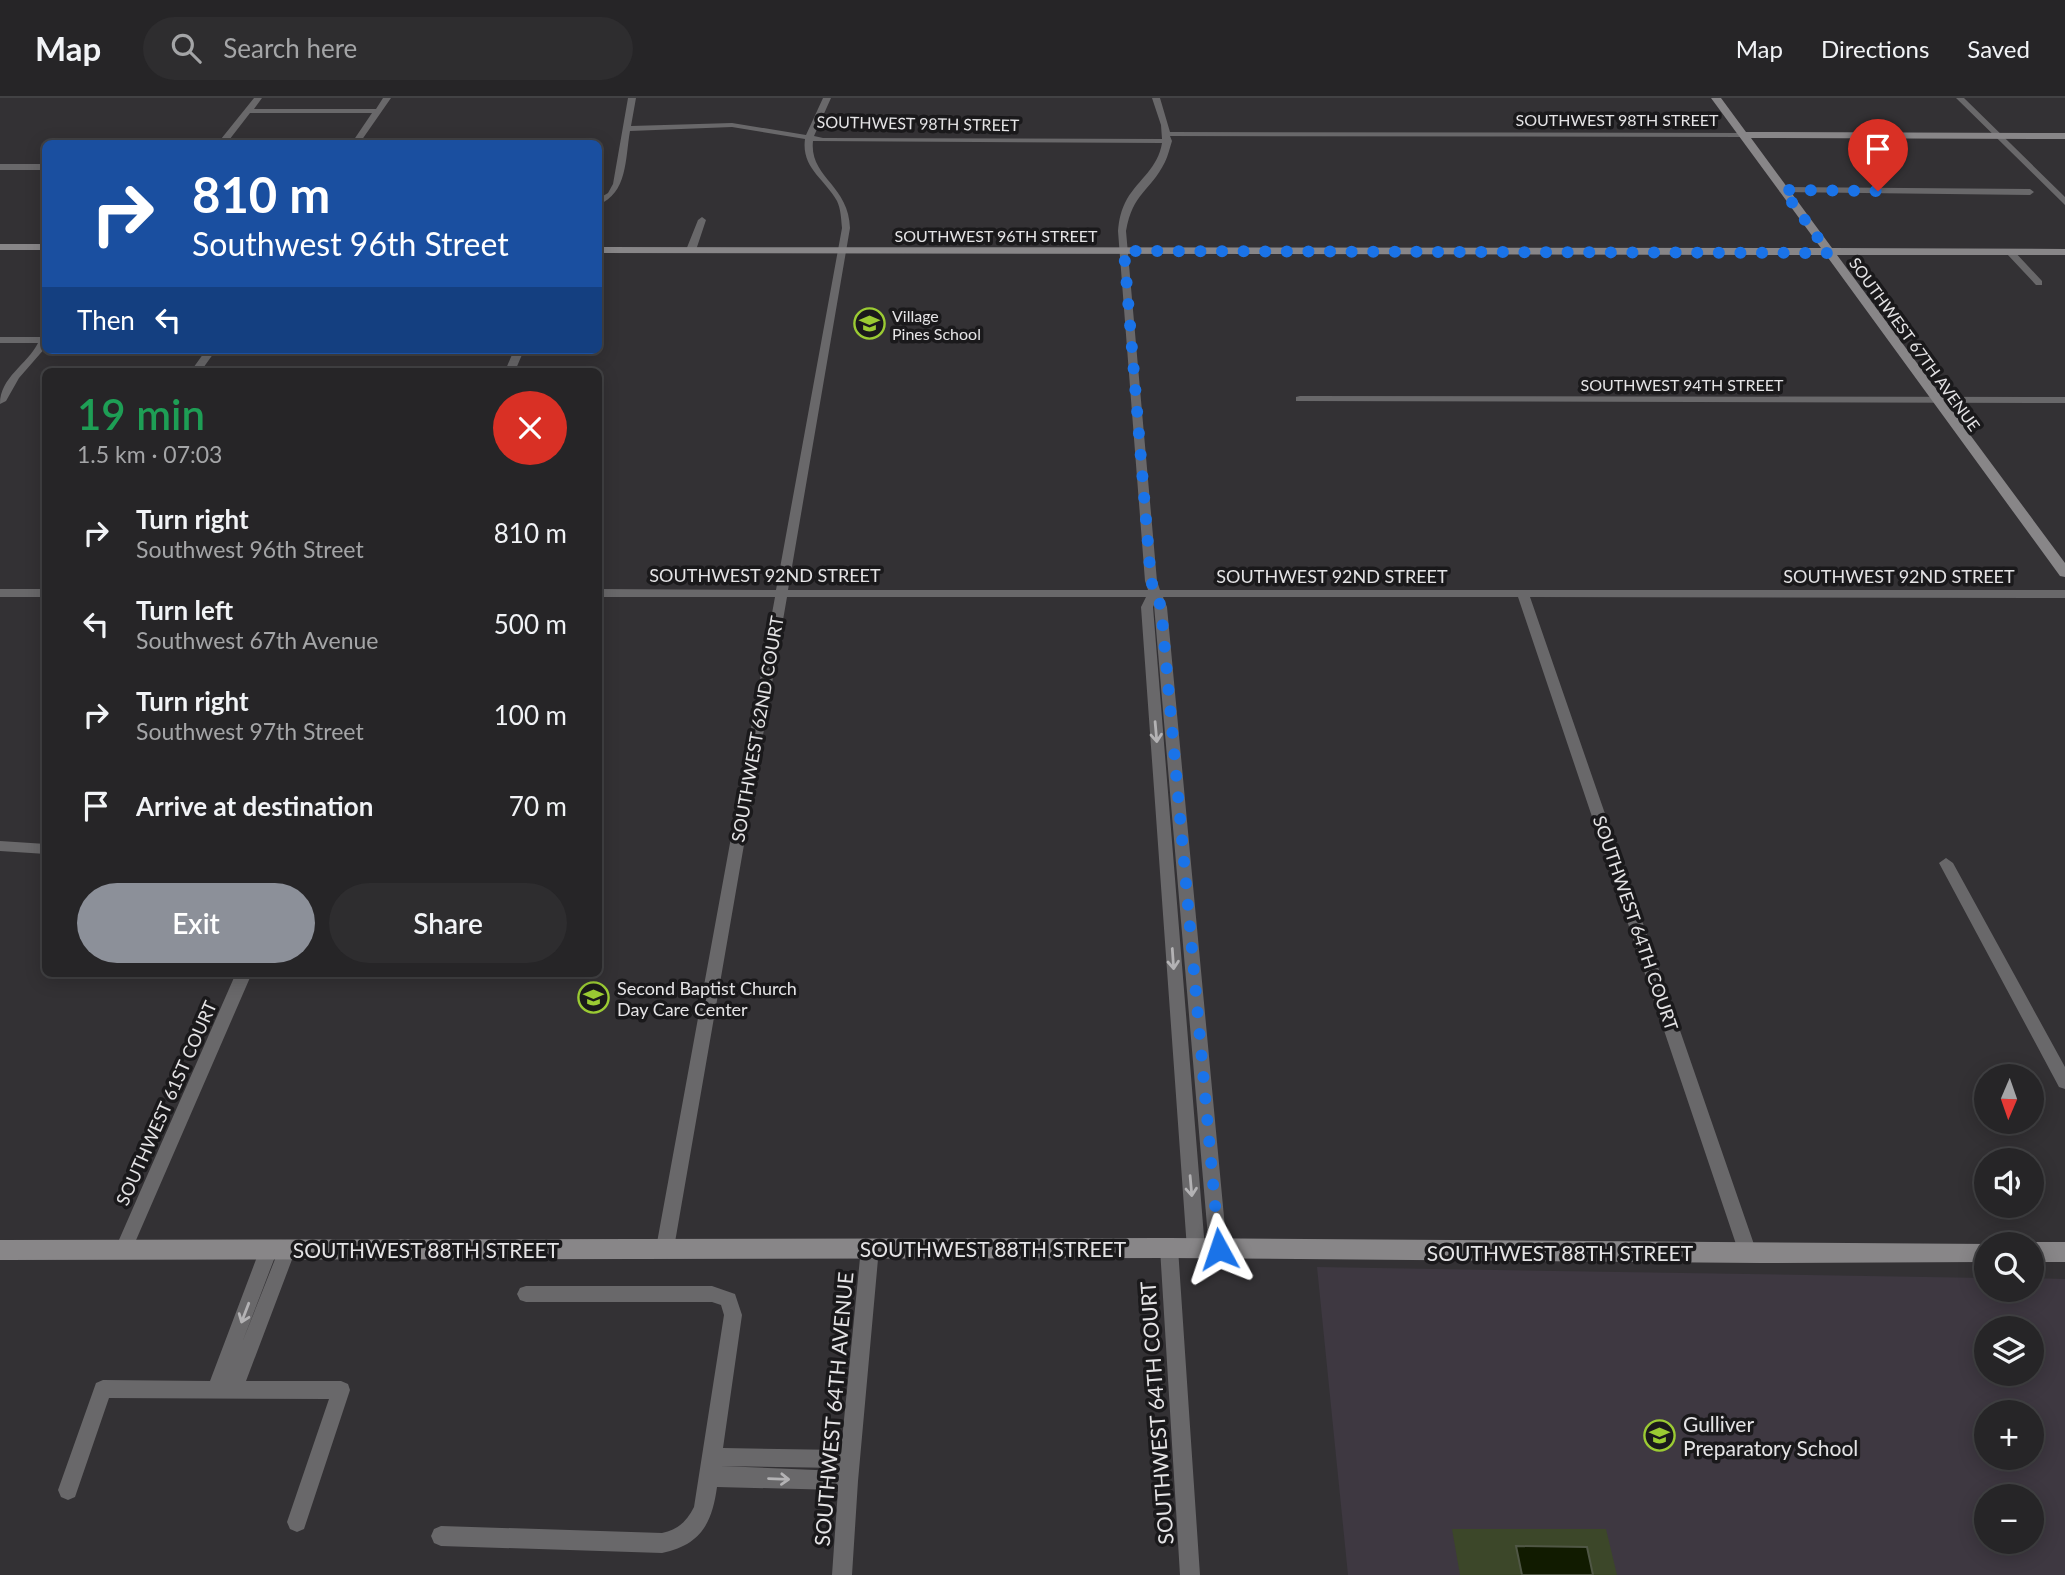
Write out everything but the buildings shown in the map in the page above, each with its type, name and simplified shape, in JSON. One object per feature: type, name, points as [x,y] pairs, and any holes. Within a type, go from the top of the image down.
[{"type":"street","points":[[224,140],[258,98]]},
{"type":"street","points":[[358,140],[387,98]]},
{"type":"street","points":[[602,200],[616,188],[632,98]]},
{"type":"street","points":[[810,138],[827,98]]},
{"type":"street","points":[[1156,98],[1168,137],[1156,172],[1134,196],[1124,213],[1124,251],[1154,593],[1161,607],[1219,1249]]},
{"type":"street","name":"SOUTHWEST 67TH AVENUE","points":[[1716,98],[2065,573]]},
{"type":"street","points":[[1960,98],[2065,202]]},
{"type":"street","points":[[248,111],[378,111]]},
{"type":"street","name":"SOUTHWEST 98TH STREET","points":[[627,129],[739,125],[810,138],[2065,136]]},
{"type":"street","name":"SOUTHWEST 62ND COURT","points":[[666,1248],[846,222],[844,202],[813,164],[808,151],[810,138]]},
{"type":"street","points":[[0,167],[42,167]]},
{"type":"street","points":[[1783,190],[2030,192]]},
{"type":"street","points":[[691,250],[702,220]]},
{"type":"street","points":[[0,247],[42,247]]},
{"type":"street","name":"SOUTHWEST 96TH STREET","points":[[602,250],[2065,252]]},
{"type":"street","points":[[2010,252],[2039,283]]},
{"type":"street","points":[[0,340],[42,340]]},
{"type":"street","points":[[0,401],[7,394],[13,380],[42,345]]},
{"type":"street","name":"SOUTHWEST 94TH STREET","points":[[1300,399],[2065,400]]},
{"type":"street","points":[[0,593],[41,593]]},
{"type":"street","name":"SOUTHWEST 92ND STREET","points":[[602,593],[2065,594]]},
{"type":"street","points":[[1154,593],[1147,607],[1152,693],[1196,1249]]},
{"type":"street","name":"SOUTHWEST 64TH COURT","points":[[1523,594],[1748,1253]]},
{"type":"street","points":[[1152,693],[1169,693]]},
{"type":"street","points":[[1162,800],[1178,800]]},
{"type":"street","points":[[0,846],[42,849]]},
{"type":"street","points":[[1946,863],[2065,1082]]},
{"type":"street","points":[[1170,919],[1189,919]]},
{"type":"street","name":"SOUTHWEST 61ST COURT","points":[[124,1249],[242,977]]},
{"type":"street","points":[[1181,1059],[1201,1060]]},
{"type":"street","name":"SOUTHWEST 64TH AVENUE","points":[[842,1575],[870,1248]]},
{"type":"street","name":"SOUTHWEST 88TH STREET","points":[[0,1250],[1169,1248],[1974,1252]]},
{"type":"street","name":"SOUTHWEST 64TH COURT","points":[[1169,1248],[1189,1575]]},
{"type":"street","points":[[225,1389],[278,1249]]},
{"type":"street","points":[[2044,1252],[2065,1251]]},
{"type":"street","points":[[441,1536],[672,1542],[683,1537],[700,1518],[712,1467],[733,1306],[729,1300],[712,1294],[526,1294]]},
{"type":"street","points":[[68,1490],[103,1389],[341,1390],[297,1522]]},
{"type":"street","points":[[712,1467],[850,1459]]},
{"type":"street","points":[[712,1467],[848,1481]]},
{"type":"shaded area","name":"Gulliver Preparatory School","points":[[1317,1267],[1974,1278],[1974,1302],[2044,1302],[2044,1278],[2065,1279],[2065,1575],[1348,1575]]},
{"type":"shaded area","points":[[1452,1529],[1606,1529],[1617,1575],[1460,1575]]},
{"type":"shaded area","points":[[1516,1546],[1587,1547],[1593,1575],[1522,1575]]},
{"type":"place","name":"Village Pines School","points":[[869,324]]},
{"type":"place","name":"Second Baptist Church Day Care Center","points":[[594,998]]},
{"type":"place","name":"Gulliver Preparatory School","points":[[1660,1435]]},
{"type":"route","points":[[1219,1249],[1161,607],[1151,581],[1124,251],[1829,253],[1783,190],[1878,191]]}]
